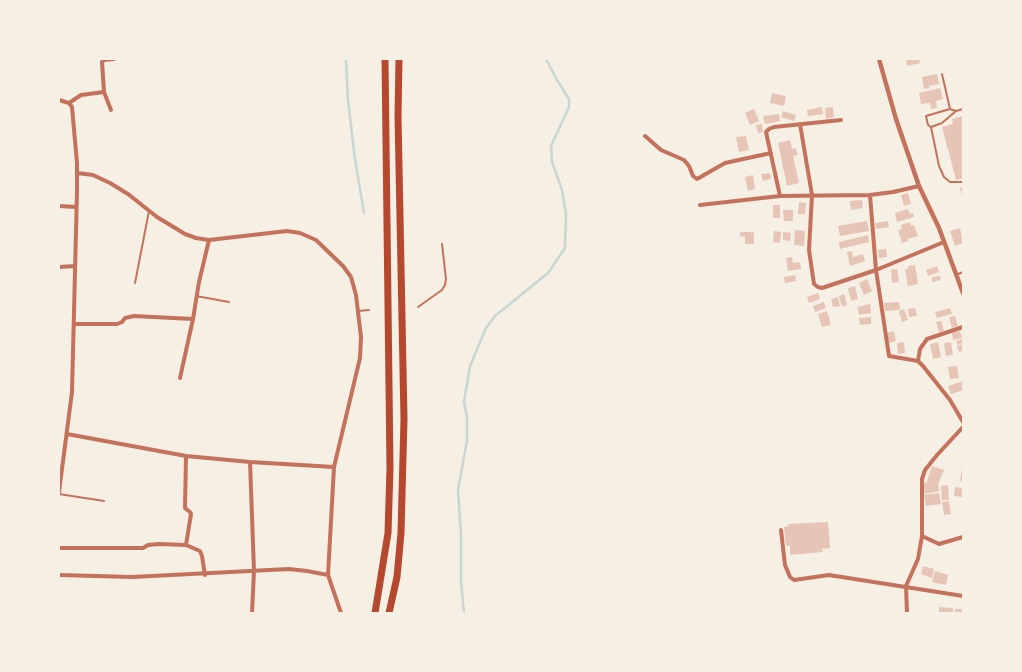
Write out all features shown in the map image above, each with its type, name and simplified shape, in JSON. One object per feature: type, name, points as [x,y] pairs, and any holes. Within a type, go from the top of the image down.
[{"type":"highway","points":[[375,613],[388,533],[390,468],[386,59]]},
{"type":"highway","points":[[389,613],[397,576],[401,533],[404,419],[398,116],[399,59]]},
{"type":"street","points":[[111,110],[104,92],[102,62],[114,59]]},
{"type":"street","points":[[879,59],[896,119],[919,186],[944,242],[963,293]]},
{"type":"street","points":[[68,103],[81,95],[104,92]]},
{"type":"street","points":[[59,100],[68,103],[73,111],[77,173],[75,324],[71,400],[59,491]]},
{"type":"street","points":[[780,196],[766,132],[769,129],[800,124],[841,120]]},
{"type":"street","points":[[800,124],[812,195],[809,250],[814,284],[822,288],[876,270],[944,242]]},
{"type":"street","points":[[645,136],[661,150],[684,160],[693,176],[697,178],[725,164],[771,153]]},
{"type":"street","points":[[77,173],[93,175],[110,183],[185,234],[209,240],[288,231],[300,232],[316,240],[343,266],[351,277],[356,295],[361,337],[360,358],[334,467],[328,575],[341,613]]},
{"type":"street","points":[[700,205],[780,196],[870,195],[919,186]]},
{"type":"street","points":[[870,195],[876,270],[889,356],[918,361],[931,374],[963,422]]},
{"type":"street","points":[[59,206],[76,208]]},
{"type":"street","points":[[180,378],[209,240]]},
{"type":"street","points":[[59,267],[75,266]]},
{"type":"street","points":[[75,324],[117,324],[125,318],[134,316],[193,319]]},
{"type":"street","points":[[918,361],[920,348],[927,339],[963,327]]},
{"type":"street","points":[[907,613],[906,586],[918,559],[922,536],[922,479],[925,470],[963,427]]},
{"type":"street","points":[[67,434],[186,456],[334,467]]},
{"type":"street","points":[[186,456],[185,508],[191,514],[186,545]]},
{"type":"street","points":[[250,462],[254,572],[252,613]]},
{"type":"street","points":[[781,530],[785,565],[790,577],[794,580],[829,575],[963,596]]},
{"type":"street","points":[[922,536],[938,544],[963,537]]},
{"type":"street","points":[[59,548],[143,548],[148,545],[159,544],[186,545],[200,551],[205,574]]},
{"type":"street","points":[[59,575],[132,577],[289,569],[328,575]]},
{"type":"lane","points":[[942,74],[950,109]]},
{"type":"lane","points":[[956,111],[950,109],[926,116],[928,126],[931,127],[939,166],[944,177],[950,182],[963,182]]},
{"type":"lane","points":[[931,127],[942,123],[956,111],[963,109]]},
{"type":"lane","points":[[135,283],[149,211]]},
{"type":"lane","points":[[418,307],[442,290],[445,285],[442,244]]},
{"type":"lane","points":[[956,275],[963,272]]},
{"type":"lane","points":[[196,296],[229,302]]},
{"type":"lane","points":[[358,311],[369,310]]},
{"type":"lane","points":[[59,491],[104,502]]},
{"type":"building","points":[[906,59],[919,59],[920,63],[907,66]]},
{"type":"building","points":[[937,74],[939,84],[924,89],[922,77]]},
{"type":"building","points":[[940,88],[943,99],[936,101],[937,108],[931,109],[930,103],[921,104],[919,93]]},
{"type":"building","points":[[772,93],[786,96],[784,106],[770,103]]},
{"type":"building","points":[[822,107],[823,114],[808,116],[807,110]]},
{"type":"building","points":[[833,107],[834,117],[826,119],[825,108]]},
{"type":"building","points":[[754,109],[759,121],[750,125],[745,113]]},
{"type":"building","points":[[783,111],[796,115],[794,121],[781,117]]},
{"type":"building","points":[[779,114],[780,121],[765,124],[763,116]]},
{"type":"building","points":[[963,116],[963,178],[956,180],[942,127],[953,124],[952,119]]},
{"type":"building","points":[[762,124],[763,132],[758,133],[756,125]]},
{"type":"building","points":[[746,136],[749,150],[739,152],[736,137]]},
{"type":"building","points":[[790,140],[792,149],[796,148],[798,155],[793,156],[799,183],[787,186],[778,143]]},
{"type":"building","points":[[770,173],[771,179],[763,181],[761,174]]},
{"type":"building","points":[[753,175],[755,189],[748,191],[745,177]]},
{"type":"building","points":[[963,187],[963,199],[960,188]]},
{"type":"building","points":[[908,193],[911,204],[904,206],[901,195]]},
{"type":"building","points":[[862,200],[863,208],[851,210],[850,201]]},
{"type":"building","points":[[799,202],[806,203],[805,214],[798,214]]},
{"type":"building","points":[[773,205],[780,205],[780,218],[773,218]]},
{"type":"building","points":[[908,209],[910,214],[913,213],[914,217],[897,222],[895,213]]},
{"type":"building","points":[[783,210],[793,210],[793,221],[784,221]]},
{"type":"building","points":[[867,221],[869,231],[840,236],[838,226]]},
{"type":"building","points":[[888,221],[889,227],[876,229],[875,223]]},
{"type":"building","points":[[910,222],[911,226],[914,225],[918,236],[902,243],[898,230],[902,229],[901,225]]},
{"type":"building","points":[[960,228],[963,243],[955,246],[950,231]]},
{"type":"building","points":[[795,230],[805,231],[804,246],[794,245]]},
{"type":"building","points":[[774,231],[781,232],[780,243],[773,242]]},
{"type":"building","points":[[740,232],[754,232],[754,244],[745,244],[745,237],[740,236]]},
{"type":"building","points":[[783,232],[791,233],[790,241],[783,240]]},
{"type":"building","points":[[868,235],[869,242],[840,249],[839,242]]},
{"type":"building","points":[[886,249],[887,257],[879,258],[878,250]]},
{"type":"building","points":[[852,251],[853,257],[863,254],[865,261],[850,266],[847,252]]},
{"type":"building","points":[[792,257],[793,263],[800,262],[801,269],[788,271],[786,258]]},
{"type":"building","points":[[915,265],[918,284],[908,286],[905,269],[908,269],[908,266]]},
{"type":"building","points":[[937,266],[939,272],[928,276],[926,270]]},
{"type":"building","points":[[897,269],[899,282],[892,283],[891,270]]},
{"type":"building","points":[[795,275],[796,281],[785,283],[784,277]]},
{"type":"building","points":[[940,276],[941,280],[932,282],[932,277]]},
{"type":"building","points":[[867,279],[872,291],[864,295],[859,283]]},
{"type":"building","points":[[855,286],[858,299],[851,301],[848,288]]},
{"type":"building","points":[[818,293],[820,299],[809,303],[807,297]]},
{"type":"building","points":[[844,294],[847,305],[842,307],[839,296]]},
{"type":"building","points":[[838,297],[840,306],[833,307],[831,299]]},
{"type":"building","points":[[824,302],[826,308],[815,312],[813,306]]},
{"type":"building","points":[[899,302],[900,310],[885,311],[884,303]]},
{"type":"building","points":[[870,304],[871,313],[859,315],[857,307]]},
{"type":"building","points":[[915,308],[917,316],[909,317],[908,309]]},
{"type":"building","points":[[950,308],[952,314],[937,318],[935,312]]},
{"type":"building","points":[[904,309],[908,320],[902,322],[899,311]]},
{"type":"building","points":[[827,311],[831,325],[822,327],[818,314]]},
{"type":"building","points":[[955,316],[958,326],[952,328],[949,317]]},
{"type":"building","points":[[871,317],[871,324],[860,325],[859,318]]},
{"type":"building","points":[[941,321],[944,331],[939,332],[936,322]]},
{"type":"building","points":[[894,331],[896,341],[889,343],[887,333]]},
{"type":"building","points":[[960,331],[962,338],[953,340],[952,333]]},
{"type":"building","points":[[963,339],[963,343],[957,345],[956,341]]},
{"type":"building","points":[[904,342],[905,353],[898,354],[897,343]]},
{"type":"building","points":[[938,342],[941,357],[933,359],[930,344]]},
{"type":"building","points":[[951,342],[953,355],[946,356],[944,343]]},
{"type":"building","points":[[963,344],[963,351],[959,352],[957,346]]},
{"type":"building","points":[[957,366],[959,378],[950,379],[948,367]]},
{"type":"building","points":[[963,381],[963,390],[951,394],[948,386]]},
{"type":"building","points":[[932,466],[944,470],[938,484],[939,491],[925,494],[923,483],[929,481],[927,481]]},
{"type":"building","points":[[963,468],[963,482],[960,481]]},
{"type":"building","points":[[948,485],[949,500],[942,500],[941,486]]},
{"type":"building","points":[[955,487],[963,488],[962,497],[954,496]]},
{"type":"building","points":[[939,493],[941,504],[926,506],[924,495]]},
{"type":"building","points":[[949,501],[951,514],[944,515],[942,502]]},
{"type":"building","points":[[828,522],[830,548],[822,549],[823,552],[790,555],[790,546],[786,546],[784,527],[789,526],[788,524]]},
{"type":"building","points":[[923,566],[934,569],[932,578],[921,574]]},
{"type":"building","points":[[935,571],[948,575],[946,585],[932,582]]},
{"type":"building","points":[[939,607],[953,608],[953,613],[939,613]]},
{"type":"building","points":[[955,609],[963,609],[963,613],[955,613]]},
{"type":"waterway","points":[[346,59],[348,100],[364,213]]},
{"type":"waterway","points":[[464,613],[458,490],[467,441],[467,417],[464,402],[470,366],[486,328],[495,316],[548,273],[565,248],[566,214],[562,190],[552,162],[551,146],[569,107],[569,99],[546,59]]}]
